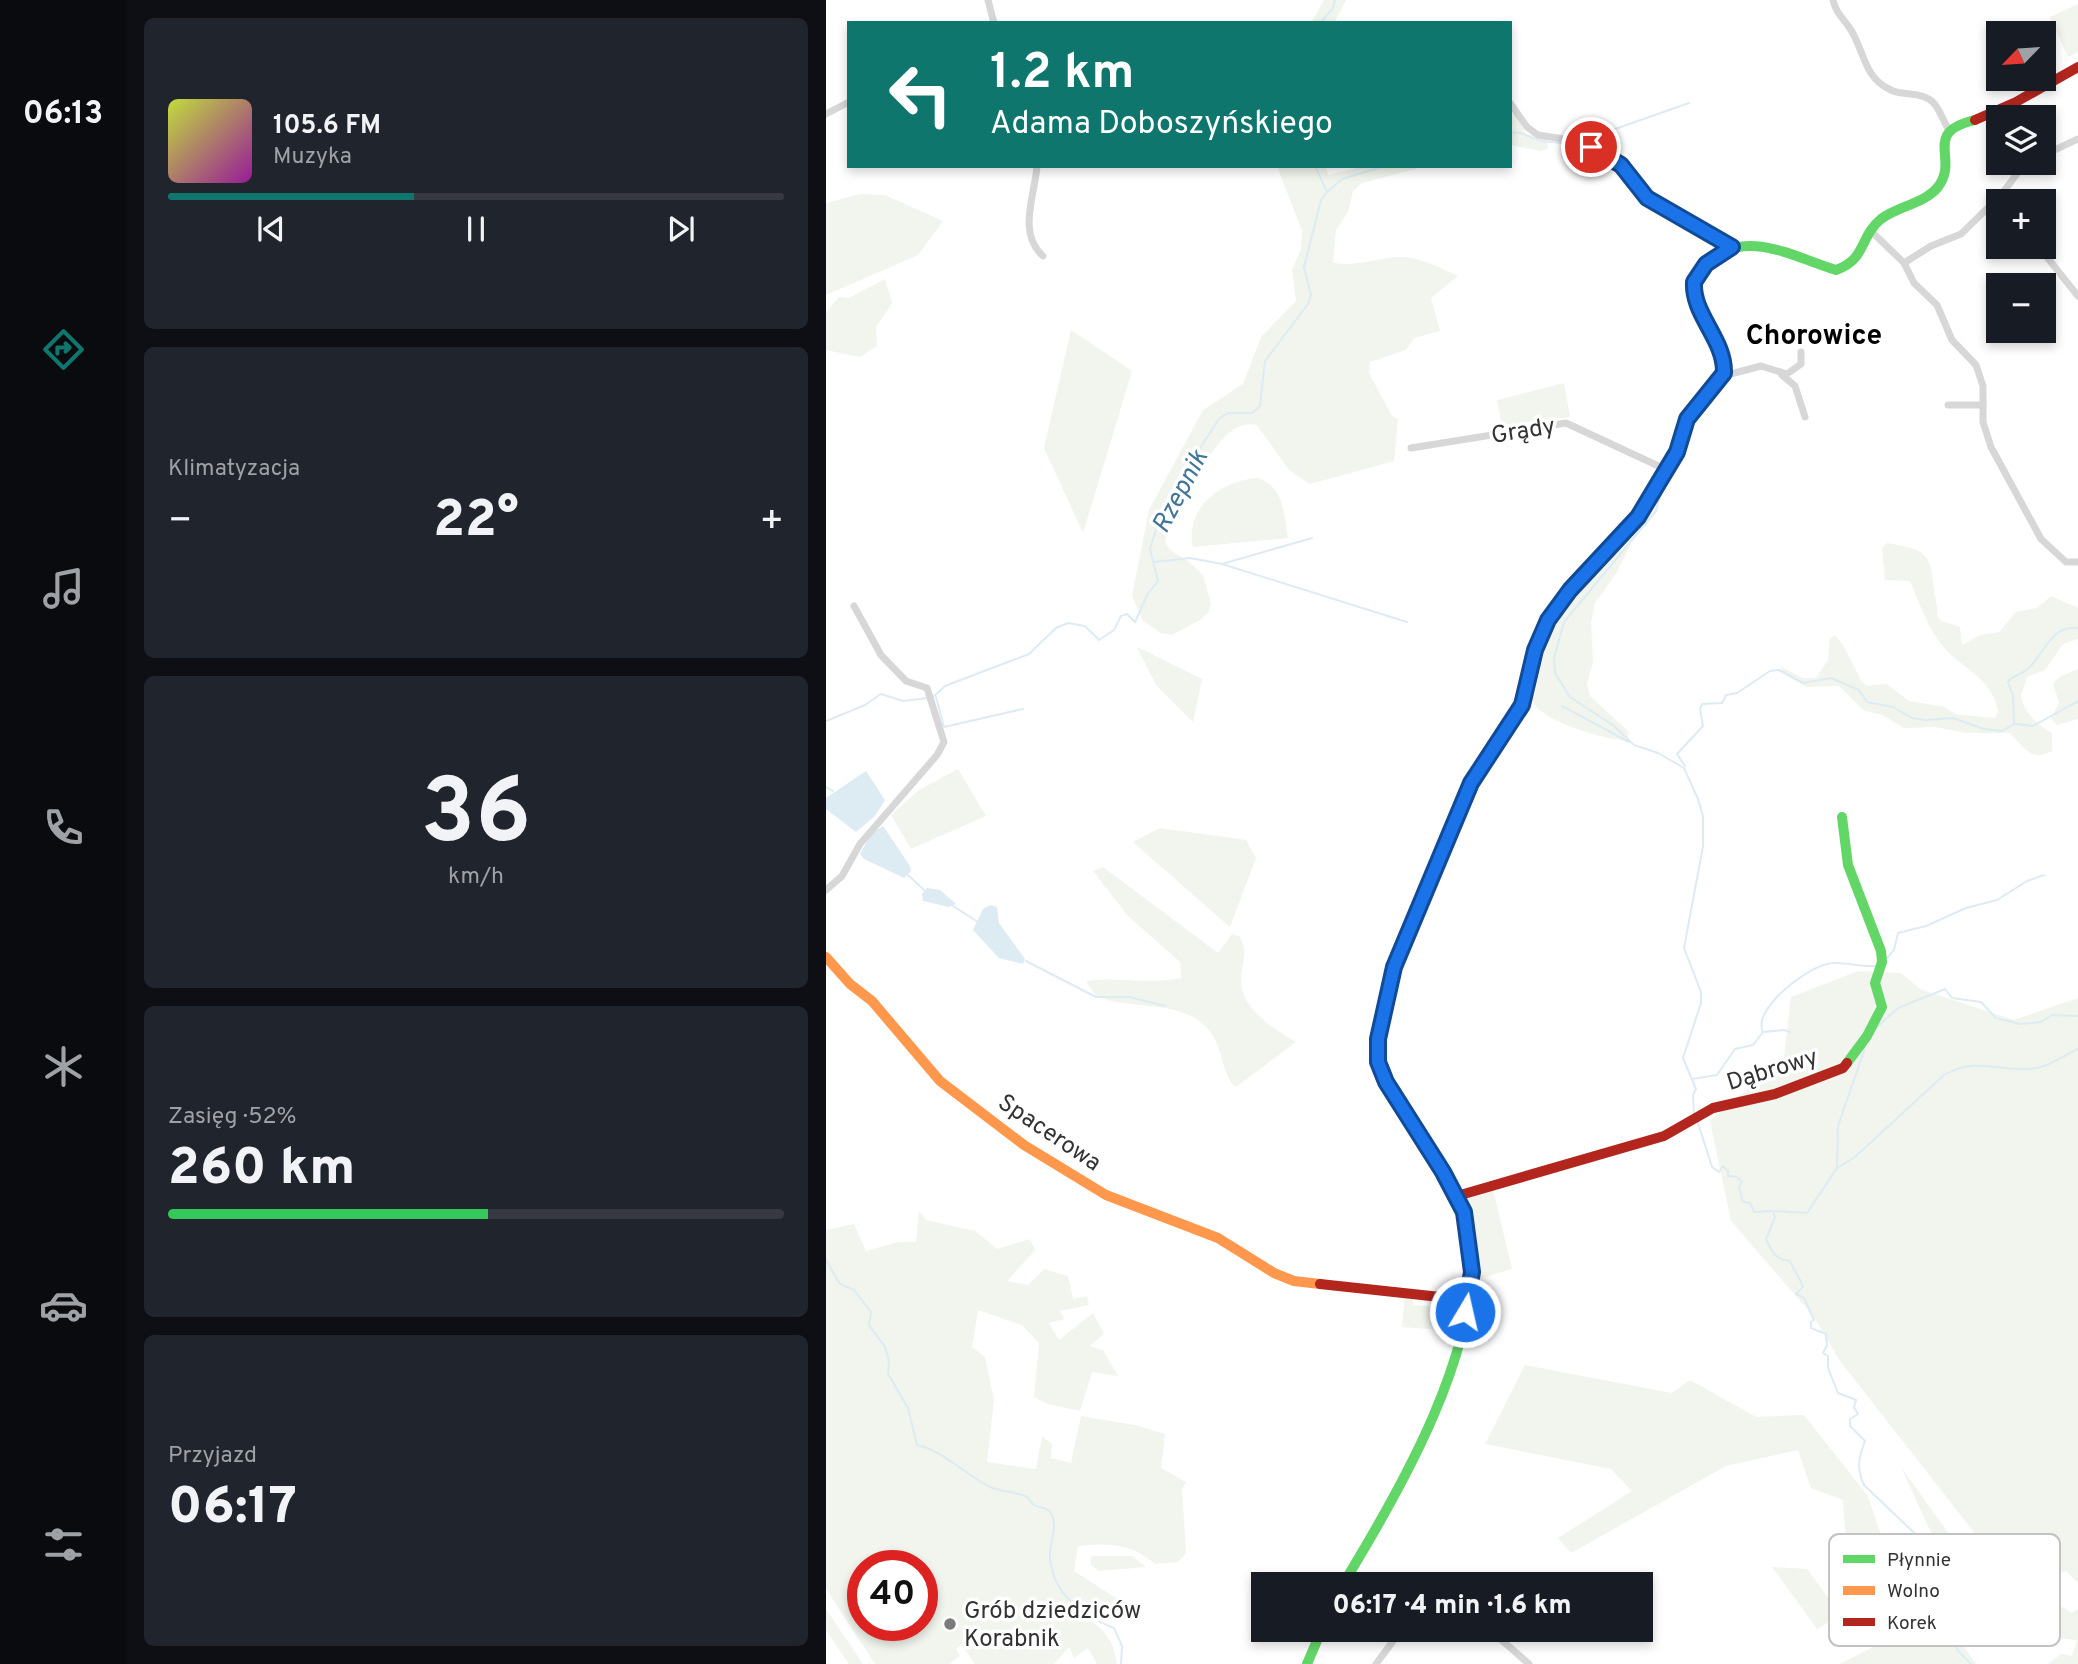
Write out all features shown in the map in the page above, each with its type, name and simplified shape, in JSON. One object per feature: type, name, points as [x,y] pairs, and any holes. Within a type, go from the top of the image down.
[{"type":"street","points":[[988,0],[993,21]]},
{"type":"street","points":[[1833,0],[1836,11],[1849,27],[1869,72],[1879,83],[1897,92],[1926,95],[1932,99],[1948,131]]},
{"type":"street","points":[[1723,377],[1723,356],[1696,301],[1694,282],[1706,264],[1732,247],[1765,244],[1836,270],[1857,260],[1871,231],[1885,217],[1926,197],[1938,187],[1945,171],[1944,145],[1948,131],[1956,125],[1992,113],[2078,67]]},
{"type":"street","points":[[826,114],[847,103]]},
{"type":"street","points":[[1512,106],[1527,127],[1538,135],[1570,140],[1608,155],[1621,165],[1647,198],[1732,247]]},
{"type":"street","points":[[2056,149],[2078,139]]},
{"type":"street","points":[[1037,168],[1028,227],[1037,250],[1043,256]]},
{"type":"street","points":[[1904,263],[1931,246],[1961,234],[1986,213]]},
{"type":"street","points":[[1871,231],[1904,263],[1914,283],[1937,305],[1952,340],[1976,365],[1983,386],[1983,422],[1990,447],[2041,539],[2056,556],[2066,562],[2078,562]]},
{"type":"street","points":[[2049,259],[2078,296]]},
{"type":"street","points":[[1781,375],[1799,367],[1801,352]]},
{"type":"street","points":[[1350,1572],[1384,1515],[1448,1373],[1468,1298],[1472,1272],[1464,1212],[1457,1196],[1386,1082],[1378,1062],[1378,1039],[1394,967],[1471,783],[1522,705],[1535,650],[1548,620],[1578,581],[1627,532],[1677,452],[1687,419],[1723,377],[1761,366],[1781,375],[1795,386],[1805,417]]},
{"type":"street","points":[[1948,405],[1983,405]]},
{"type":"street","name":"Grądy","points":[[1411,447],[1566,423],[1667,470]]},
{"type":"street","points":[[826,890],[842,876],[860,844],[910,788],[944,742],[944,733],[927,688],[906,681],[881,654],[854,606]]},
{"type":"street","name":"Dąbrowy","points":[[1457,1196],[1664,1136],[1727,1104],[1775,1094],[1843,1068],[1867,1036],[1882,1007],[1875,983],[1882,962],[1881,951],[1848,865],[1842,817]]},
{"type":"street","name":"Spacerowa","points":[[826,957],[850,984],[872,1001],[940,1081],[1024,1145],[1106,1195],[1219,1238],[1273,1273],[1294,1281],[1468,1298]]},
{"type":"street","points":[[1307,1664],[1316,1642]]},
{"type":"street","points":[[1376,1664],[1392,1642]]},
{"type":"street","points":[[1504,1642],[1529,1664]]},
{"type":"shaded area","points":[[1324,0],[1346,0],[1335,21],[1312,21]]},
{"type":"shaded area","points":[[2078,4],[2078,52],[2068,57],[2056,30],[2056,21],[2052,21],[2050,17]]},
{"type":"shaded area","points":[[1512,113],[1515,114],[1526,134],[1547,137],[1548,149],[1541,151],[1512,145]]},
{"type":"shaded area","points":[[1278,168],[1326,168],[1328,175],[1357,168],[1418,168],[1362,183],[1353,191],[1348,212],[1336,230],[1333,263],[1350,264],[1407,257],[1458,276],[1431,298],[1440,331],[1414,338],[1406,350],[1370,362],[1369,373],[1392,416],[1398,419],[1394,461],[1310,484],[1289,470],[1257,425],[1243,425],[1231,431],[1220,442],[1201,472],[1165,542],[1170,550],[1188,561],[1203,575],[1211,604],[1208,613],[1200,620],[1172,635],[1161,633],[1143,621],[1132,596],[1149,510],[1203,410],[1243,384],[1261,337],[1296,301],[1292,270],[1301,249],[1302,231]]},
{"type":"shaded area","points":[[860,194],[885,195],[943,221],[918,255],[826,295],[826,203]]},
{"type":"shaded area","points":[[885,279],[892,303],[876,327],[877,346],[860,357],[826,350],[826,312],[839,297],[849,298]]},
{"type":"shaded area","points":[[1071,330],[1132,371],[1083,533],[1044,448]]},
{"type":"shaded area","points":[[1564,383],[1570,417],[1502,426],[1497,400]]},
{"type":"shaded area","points":[[1257,478],[1273,487],[1278,494],[1288,538],[1193,547],[1195,520],[1208,499],[1231,484]]},
{"type":"shaded area","points":[[1887,543],[1914,549],[1925,557],[1932,571],[1937,616],[1941,621],[1960,627],[1962,645],[1980,635],[1999,632],[2016,612],[2037,608],[2051,596],[2078,608],[2078,639],[2063,644],[2045,670],[2027,677],[2021,695],[2032,717],[2052,733],[2052,751],[2033,754],[2023,748],[2010,733],[1967,733],[1935,727],[1904,728],[1882,715],[1863,710],[1839,686],[1807,687],[1783,674],[1781,667],[1803,678],[1816,678],[1828,660],[1830,639],[1835,635],[1862,682],[1867,686],[1887,684],[1909,701],[1945,707],[1955,714],[1995,718],[1998,712],[1989,689],[1938,640],[1910,581],[1885,580],[1882,548]]},
{"type":"shaded area","points":[[1631,544],[1615,575],[1595,603],[1591,623],[1593,663],[1587,683],[1590,696],[1629,732],[1627,741],[1604,737],[1560,722],[1538,708],[1532,700],[1545,641],[1559,614],[1594,573]]},
{"type":"shaded area","points":[[1137,647],[1202,679],[1193,722],[1156,685]]},
{"type":"shaded area","points":[[2078,669],[2078,719],[2057,725],[2051,719],[2059,702],[2053,684],[2059,677]]},
{"type":"shaded area","points":[[958,769],[986,816],[911,849],[891,815],[919,790]]},
{"type":"shaded area","points":[[866,771],[885,800],[875,816],[856,832],[826,809],[826,798]]},
{"type":"shaded area","points":[[883,826],[910,866],[911,871],[904,878],[864,859],[860,854],[872,833]]},
{"type":"shaded area","points":[[1160,828],[1246,840],[1256,858],[1230,927],[1133,842]]},
{"type":"shaded area","points":[[1103,867],[1218,953],[1232,934],[1239,936],[1244,951],[1241,978],[1246,999],[1268,1024],[1296,1042],[1236,1087],[1228,1077],[1214,1037],[1198,1020],[1171,1009],[1124,1003],[1096,996],[1086,981],[1158,981],[1181,978],[1180,962],[1128,916],[1093,871]]},
{"type":"shaded area","points":[[927,888],[940,890],[956,904],[949,907],[923,901],[922,894]]},
{"type":"shaded area","points":[[990,905],[997,907],[999,923],[1025,959],[1023,964],[999,958],[973,930],[983,909]]},
{"type":"shaded area","points":[[1858,971],[1901,973],[1920,989],[2014,1020],[2078,998],[2078,1583],[2066,1571],[2060,1572],[2060,1534],[1975,1534],[1840,1361],[1814,1317],[1731,1221],[1710,1121],[1784,1057],[1791,997]]},
{"type":"shaded area","points":[[1493,1189],[1512,1269],[1475,1280],[1464,1201],[1465,1196]]},
{"type":"shaded area","points":[[919,1211],[926,1220],[975,1231],[997,1249],[1030,1239],[1035,1250],[1007,1281],[1028,1285],[1044,1269],[1068,1276],[1073,1299],[1087,1296],[1089,1305],[1060,1311],[1064,1319],[1049,1323],[1059,1340],[1093,1313],[1104,1334],[1089,1346],[1103,1350],[1118,1376],[1092,1372],[1080,1411],[1048,1404],[1034,1397],[1039,1343],[1022,1325],[978,1310],[972,1347],[985,1357],[994,1400],[987,1462],[1036,1469],[1042,1436],[1052,1444],[1051,1458],[1071,1463],[1081,1416],[1135,1425],[1165,1434],[1161,1468],[1186,1482],[1182,1489],[1186,1553],[1178,1562],[1155,1564],[1128,1548],[1078,1546],[1074,1571],[1119,1600],[1111,1620],[1096,1611],[1086,1617],[1107,1637],[1117,1664],[1097,1664],[1088,1648],[1074,1658],[1069,1647],[1054,1664],[975,1664],[962,1645],[956,1649],[960,1656],[949,1664],[875,1664],[860,1641],[938,1641],[938,1550],[847,1550],[847,1621],[826,1589],[826,1230],[854,1224],[866,1251],[898,1242],[916,1242]]},
{"type":"shaded area","points":[[1405,1295],[1413,1296],[1413,1305],[1437,1307],[1436,1303],[1419,1301],[1418,1298],[1462,1304],[1457,1331],[1402,1327]]},
{"type":"shaded area","points":[[1525,1365],[1672,1393],[1690,1380],[1756,1417],[1804,1415],[1868,1496],[1881,1534],[1845,1534],[1843,1500],[1811,1488],[1798,1450],[1726,1466],[1571,1553],[1558,1538],[1632,1491],[1611,1469],[1485,1444]]},
{"type":"shaded area","points":[[1901,1467],[1949,1534],[1932,1534]]},
{"type":"shaded area","points":[[1091,1556],[1132,1556],[1146,1567],[1099,1571],[1091,1565]]},
{"type":"shaded area","points":[[1772,1567],[1807,1569],[1829,1599],[1829,1622],[1817,1629]]},
{"type":"shaded area","points":[[2063,1607],[2071,1613],[2078,1609],[2078,1664],[2048,1664],[2061,1654],[2072,1656],[2077,1640],[2060,1639],[2060,1608]]},
{"type":"shaded area","points":[[826,1609],[863,1664],[849,1664],[826,1630]]},
{"type":"shaded area","points":[[1876,1646],[1964,1646],[1976,1664],[1839,1664]]},
{"type":"waterway","name":"Rzepnik","points":[[1322,21],[1333,8],[1335,0]]},
{"type":"waterway","points":[[1581,141],[1689,103]]},
{"type":"waterway","points":[[1512,132],[1541,141],[1571,144]]},
{"type":"waterway","name":"Rzepnik","points":[[933,697],[945,686],[1029,654],[1056,628],[1068,623],[1085,626],[1099,640],[1114,630],[1121,616],[1127,614],[1135,622],[1147,595],[1158,581],[1150,549],[1159,520],[1179,491],[1195,456],[1219,419],[1228,413],[1252,413],[1260,406],[1265,361],[1308,304],[1311,295],[1304,267],[1321,200],[1327,192],[1316,168]]},
{"type":"waterway","points":[[1327,192],[1342,179],[1378,168]]},
{"type":"waterway","points":[[1690,426],[1685,451],[1663,490],[1656,511],[1564,622],[1554,658],[1555,673],[1570,697],[1614,726],[1634,745],[1658,753],[1684,768],[1698,799],[1703,816],[1703,846],[1684,948],[1701,992],[1701,1003],[1683,1058],[1696,1089],[1693,1095],[1694,1115]]},
{"type":"waterway","points":[[1222,564],[1312,538]]},
{"type":"waterway","points":[[1154,562],[1190,558],[1222,564],[1407,622]]},
{"type":"waterway","points":[[1685,766],[1677,754],[1703,726],[1700,709],[1702,704],[1722,703],[1726,695],[1737,693],[1770,671],[1779,670],[1803,683],[1831,678],[1859,690],[1867,702],[1893,707],[1912,718],[1953,718],[1984,729],[2002,731],[2014,724],[2013,696],[2008,682],[2032,665],[2060,631],[2078,628]]},
{"type":"waterway","name":"Rzepnik","points":[[826,721],[865,705],[881,694],[903,701],[928,698]]},
{"type":"waterway","points":[[936,697],[944,727],[1023,709]]},
{"type":"waterway","points":[[2016,724],[2033,726],[2078,701]]},
{"type":"waterway","points":[[1562,706],[1629,742]]},
{"type":"waterway","points":[[826,787],[833,791]]},
{"type":"waterway","points":[[908,875],[924,890]]},
{"type":"waterway","points":[[1887,958],[1894,950],[1898,933],[1926,926],[1966,908],[1997,900],[2027,881],[2044,875]]},
{"type":"waterway","points":[[953,906],[978,922]]},
{"type":"waterway","points":[[1026,961],[1096,997],[1129,997],[1165,1006]]},
{"type":"waterway","points":[[1763,1032],[1762,1022],[1774,1000],[1811,971],[1832,963],[1876,966]]},
{"type":"waterway","points":[[1876,1028],[1898,1008],[1945,989],[1952,998],[1981,1002],[1996,1018],[2020,1024],[2041,1022],[2052,1015],[2078,1016]]},
{"type":"waterway","points":[[1692,1079],[1717,1075],[1735,1049],[1753,1045],[1763,1032],[1790,1032]]},
{"type":"waterway","points":[[1837,1168],[1838,1126],[1866,1045]]},
{"type":"waterway","points":[[1775,1211],[1807,1213],[1837,1168],[1855,1157],[1944,1075],[1968,1066],[2037,1068],[2078,1049]]},
{"type":"waterway","points":[[1697,1120],[1712,1167],[1719,1172],[1723,1166],[1728,1171],[1728,1176],[1737,1177],[1742,1182],[1739,1187],[1743,1202],[1750,1203],[1754,1212],[1773,1211],[1775,1217],[1766,1239],[1778,1257],[1790,1261],[1801,1281],[1803,1287],[1796,1294],[1804,1298],[1814,1320],[1811,1322],[1811,1328],[1826,1334],[1827,1345],[1823,1353],[1828,1356],[1828,1368],[1838,1393],[1856,1400],[1854,1407],[1858,1414],[1850,1419],[1850,1426],[1865,1441],[1859,1463],[1864,1485],[1915,1534]]},
{"type":"waterway","points":[[826,1260],[840,1284],[854,1290],[871,1312],[869,1325],[885,1347],[889,1361],[888,1374],[908,1408],[917,1445],[945,1457],[990,1487],[1023,1495],[1034,1505],[1050,1512],[1054,1520],[1050,1557],[1056,1582],[1071,1602],[1081,1610],[1114,1628],[1122,1646],[1121,1664]]},
{"type":"waterway","points":[[1956,1646],[1971,1664]]},
{"type":"traffic: fast","points":[[1698,406],[1725,373],[1720,352],[1694,293],[1694,281],[1702,268],[1720,253],[1736,247],[1752,246],[1786,252],[1836,270],[1846,265],[1858,254],[1869,233],[1881,219],[1926,197],[1938,187],[1944,176],[1945,139],[1959,125],[1975,120]]},
{"type":"traffic: fast","points":[[1842,817],[1848,865],[1881,951],[1882,962],[1875,983],[1882,1007],[1867,1036],[1847,1063]]},
{"type":"traffic: fast","points":[[1350,1572],[1412,1462],[1452,1369],[1465,1322],[1471,1277],[1469,1235],[1462,1209],[1451,1185],[1424,1139]]},
{"type":"traffic: fast","points":[[1307,1664],[1316,1642]]},
{"type":"traffic: slow","points":[[1541,635],[1550,618],[1574,587],[1615,545],[1639,515],[1672,462],[1687,423],[1698,406]]},
{"type":"traffic: slow","points":[[826,957],[850,984],[872,1001],[940,1081],[1024,1145],[1106,1195],[1218,1238],[1274,1273],[1294,1281],[1320,1284]]},
{"type":"traffic: jam","points":[[1975,120],[2016,102],[2078,67]]},
{"type":"traffic: jam","points":[[1424,1139],[1388,1084],[1377,1046],[1399,951],[1429,889],[1470,783],[1522,705],[1541,635]]},
{"type":"traffic: jam","points":[[1457,1196],[1664,1136],[1713,1108],[1775,1094],[1843,1068],[1847,1063]]},
{"type":"traffic: jam","points":[[1320,1284],[1468,1300]]},
{"type":"place","name":"Grób dziedziców Korabnik","points":[[950,1624]]},
{"type":"district","name":"Chorowice","points":[[1814,334]]},
{"type":"route","points":[[1465,1312],[1472,1272],[1464,1212],[1443,1172],[1386,1082],[1378,1062],[1378,1039],[1394,967],[1429,889],[1471,783],[1522,705],[1535,650],[1548,620],[1570,590],[1627,532],[1638,517],[1677,452],[1687,419],[1701,398],[1719,383],[1725,364],[1719,345],[1693,291],[1700,270],[1719,253],[1732,247],[1686,218],[1647,198],[1621,165],[1591,147]]}]
